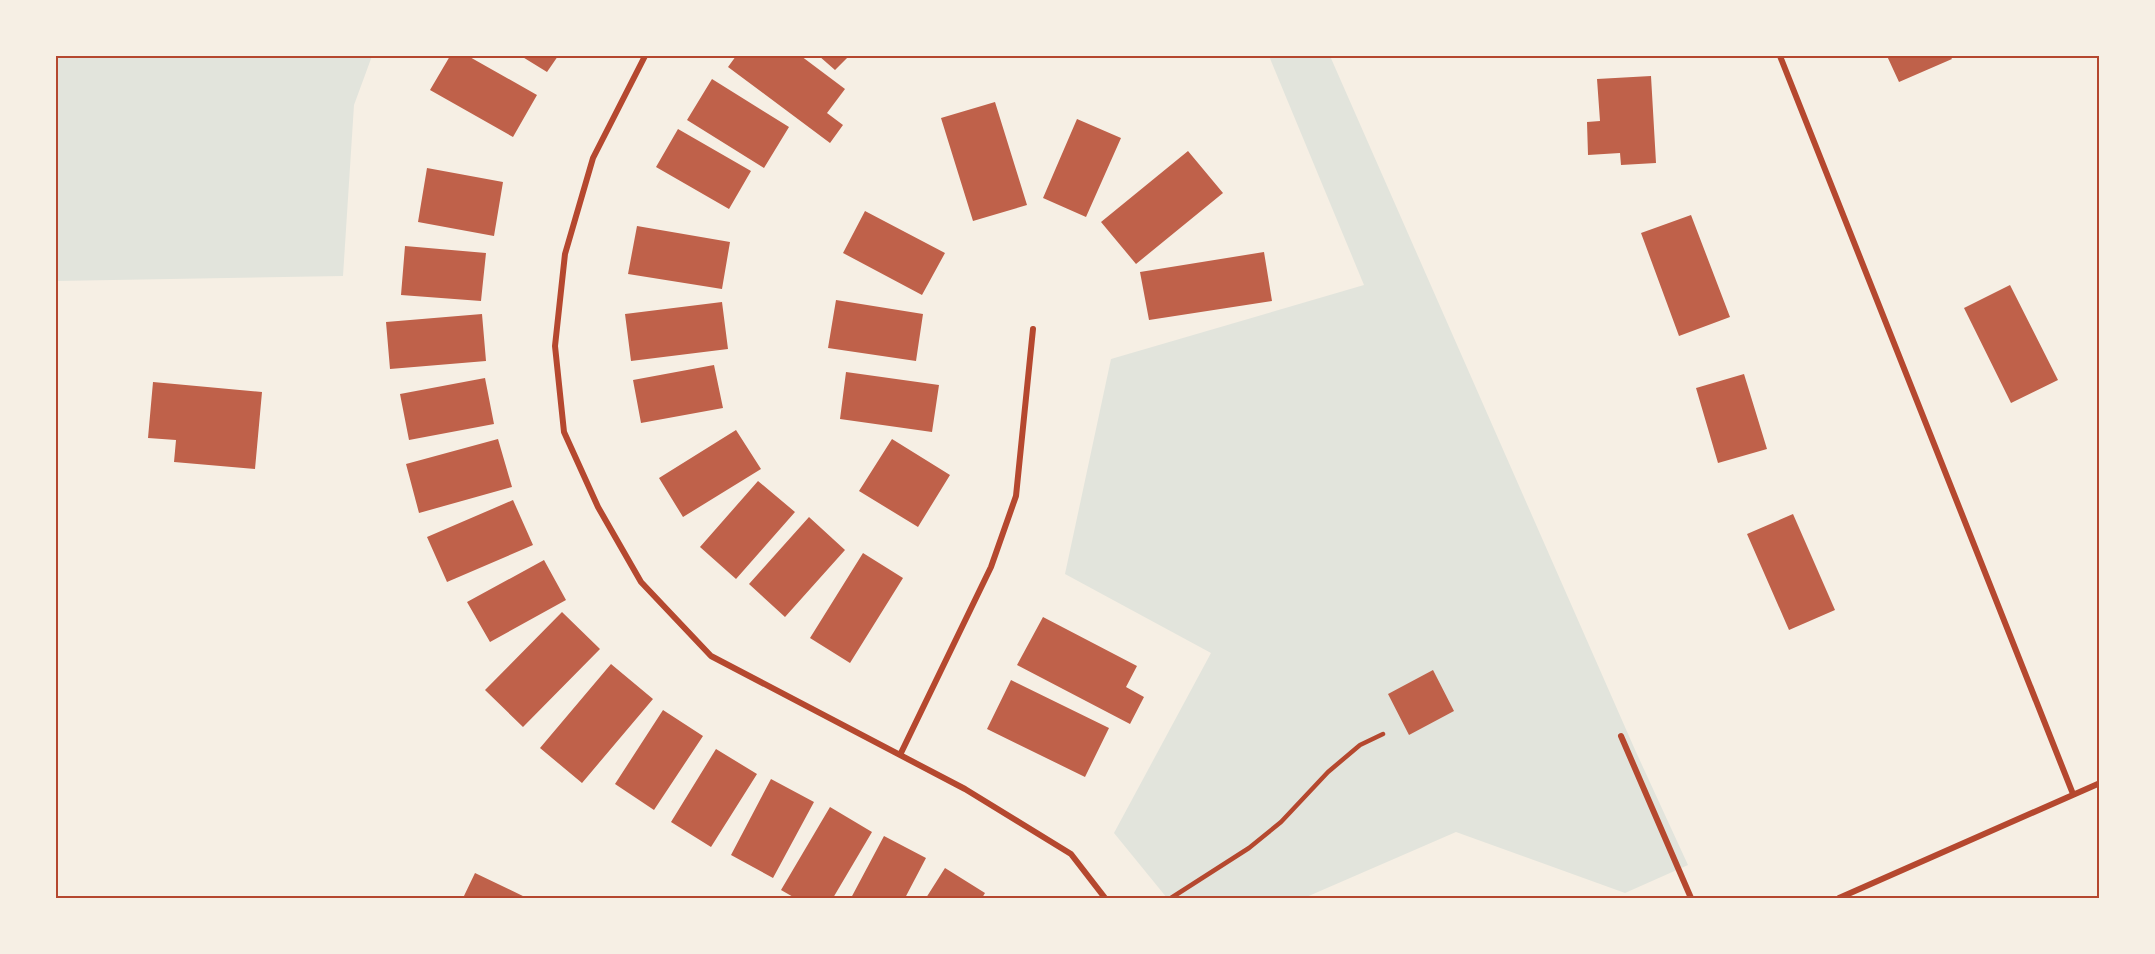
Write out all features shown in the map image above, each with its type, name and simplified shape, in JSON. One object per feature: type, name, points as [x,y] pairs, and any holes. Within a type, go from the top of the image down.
[{"type":"street","points":[[645,56],[640,61],[593,158],[565,254],[555,346],[564,432],[598,507],[641,582],[711,657],[965,789],[1071,854],[1105,898]]},
{"type":"street","points":[[1780,56],[2073,794]]},
{"type":"street","points":[[900,755],[991,567],[1016,496],[1033,329]]},
{"type":"street","points":[[1621,736],[1691,898]]},
{"type":"street","points":[[1839,898],[2100,783]]},
{"type":"lane","points":[[1171,898],[1249,848],[1281,822],[1344,758],[1360,745],[1383,734]]},
{"type":"shaded area","points":[[56,56],[372,56],[354,105],[343,276],[56,281]]},
{"type":"shaded area","points":[[1269,56],[1330,56],[1636,752],[1688,865],[1625,893],[1456,832],[1304,898],[1167,898],[1114,833],[1211,653],[1065,574],[1111,359],[1364,285]]},
{"type":"building","points":[[450,56],[468,56],[537,95],[513,137],[430,90]]},
{"type":"building","points":[[521,56],[558,56],[547,72]]},
{"type":"building","points":[[736,56],[801,56],[845,89],[827,113],[843,125],[830,143],[728,67]]},
{"type":"building","points":[[819,56],[849,56],[835,70]]},
{"type":"building","points":[[1887,56],[1950,56],[1952,59],[1899,82]]},
{"type":"building","points":[[1651,76],[1656,163],[1621,165],[1620,153],[1588,155],[1587,122],[1600,121],[1597,79]]},
{"type":"building","points":[[712,79],[789,127],[764,168],[687,120]]},
{"type":"building","points":[[995,102],[1027,205],[973,221],[941,118]]},
{"type":"building","points":[[1077,119],[1121,138],[1086,217],[1043,198]]},
{"type":"building","points":[[678,129],[751,171],[729,209],[656,167]]},
{"type":"building","points":[[1188,151],[1223,193],[1136,264],[1101,222]]},
{"type":"building","points":[[427,168],[503,182],[494,236],[418,222]]},
{"type":"building","points":[[865,211],[945,253],[922,295],[843,253]]},
{"type":"building","points":[[1691,215],[1730,317],[1679,336],[1641,233]]},
{"type":"building","points":[[637,226],[730,242],[722,289],[628,274]]},
{"type":"building","points":[[405,246],[486,253],[481,301],[401,295]]},
{"type":"building","points":[[1264,252],[1272,301],[1149,320],[1140,272]]},
{"type":"building","points":[[2010,285],[2058,380],[2011,403],[1964,308]]},
{"type":"building","points":[[836,300],[923,314],[916,361],[828,348]]},
{"type":"building","points":[[722,302],[728,349],[631,361],[625,314]]},
{"type":"building","points":[[482,314],[486,361],[390,369],[386,322]]},
{"type":"building","points":[[714,365],[723,408],[641,423],[633,380]]},
{"type":"building","points":[[846,372],[939,385],[932,432],[840,419]]},
{"type":"building","points":[[1744,374],[1767,449],[1718,463],[1696,388]]},
{"type":"building","points":[[485,378],[494,424],[409,440],[400,394]]},
{"type":"building","points":[[153,382],[262,392],[255,469],[174,462],[176,440],[148,438]]},
{"type":"building","points":[[736,430],[761,469],[683,517],[659,478]]},
{"type":"building","points":[[498,439],[512,487],[419,513],[406,464]]},
{"type":"building","points":[[892,439],[950,475],[918,527],[859,491]]},
{"type":"building","points":[[758,481],[795,512],[736,579],[700,547]]},
{"type":"building","points":[[513,500],[533,545],[447,582],[427,537]]},
{"type":"building","points":[[1793,514],[1835,610],[1789,630],[1747,534]]},
{"type":"building","points":[[809,517],[845,550],[785,617],[749,584]]},
{"type":"building","points":[[863,553],[903,578],[850,663],[810,638]]},
{"type":"building","points":[[544,560],[566,600],[490,642],[467,602]]},
{"type":"building","points":[[562,612],[600,649],[523,727],[485,690]]},
{"type":"building","points":[[1043,617],[1137,666],[1126,687],[1144,697],[1130,724],[1017,665]]},
{"type":"building","points":[[611,664],[653,699],[582,783],[540,748]]},
{"type":"building","points":[[1433,670],[1454,711],[1409,735],[1388,694]]},
{"type":"building","points":[[1011,680],[1109,728],[1085,777],[987,729]]},
{"type":"building","points":[[663,710],[703,736],[654,810],[615,784]]},
{"type":"building","points":[[716,749],[757,774],[711,847],[671,822]]},
{"type":"building","points":[[771,779],[814,802],[773,878],[731,855]]},
{"type":"building","points":[[830,807],[872,832],[833,898],[795,898],[781,890]]},
{"type":"building","points":[[884,836],[926,858],[905,898],[851,898]]},
{"type":"building","points":[[945,868],[985,893],[982,898],[926,898]]},
{"type":"building","points":[[475,873],[527,898],[463,898]]}]
